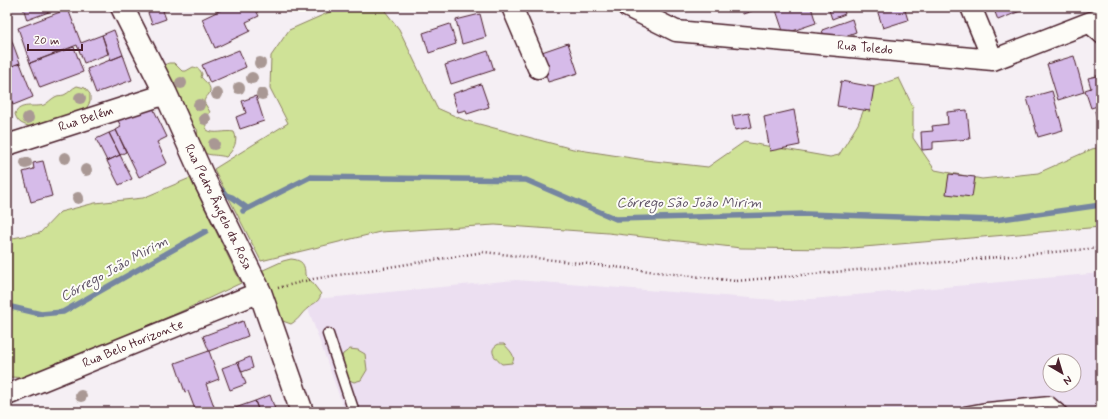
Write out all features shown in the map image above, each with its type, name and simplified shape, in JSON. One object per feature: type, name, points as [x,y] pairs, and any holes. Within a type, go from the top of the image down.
[{"type":"main road","name":"Rua Pedro Ângelo da Rosa","points":[[122,7],[166,94],[204,179],[260,292],[302,412]]},
{"type":"street","points":[[512,7],[538,68]]},
{"type":"street","name":"Rua Toledo","points":[[628,7],[676,31],[993,60],[1093,22]]},
{"type":"street","points":[[971,7],[993,60]]},
{"type":"street","name":"Rua Belém","points":[[7,145],[166,94]]},
{"type":"street","name":"Rua Belo Horizonte","points":[[7,395],[260,292]]},
{"type":"lane","points":[[1093,22],[1101,39]]},
{"type":"lane","points":[[328,334],[354,412]]},
{"type":"lane","points":[[965,412],[987,408],[1050,402],[1062,412]]},
{"type":"path","points":[[260,292],[313,279],[484,252],[736,281],[1101,248]]},
{"type":"shaded area","points":[[1101,273],[1101,412],[345,412],[305,300],[516,280],[789,301]]},
{"type":"green space","points":[[349,7],[382,7],[399,29],[437,108],[464,120],[573,149],[645,160],[708,167],[744,142],[830,157],[839,155],[858,124],[873,87],[899,78],[913,107],[913,138],[935,170],[982,179],[1038,173],[1092,149],[1101,147],[1101,227],[840,249],[741,248],[608,233],[495,225],[380,232],[261,261],[214,169],[288,123],[270,88],[271,56],[289,30],[332,11]]},
{"type":"green space","points":[[174,63],[182,71],[186,71],[193,67],[198,68],[202,74],[201,77],[208,84],[210,89],[204,102],[210,112],[205,122],[207,130],[213,132],[234,132],[235,135],[236,142],[231,152],[226,157],[208,154],[201,151],[197,141],[197,129],[187,123],[185,109],[182,102],[161,109],[158,107],[150,94],[150,86],[161,66]]},
{"type":"green space","points":[[77,86],[85,88],[90,94],[90,102],[86,109],[76,116],[31,127],[21,123],[16,117],[15,114],[20,108],[44,105],[57,96],[66,94]]},
{"type":"green space","points":[[190,178],[241,283],[180,312],[98,347],[35,378],[8,377],[7,239],[40,233],[60,212],[95,203],[143,198]]},
{"type":"green space","points":[[291,259],[301,262],[305,275],[321,294],[317,301],[305,310],[297,320],[291,324],[280,320],[261,271]]},
{"type":"green space","points":[[499,344],[504,344],[512,353],[514,358],[512,363],[502,364],[495,357],[493,354],[493,349]]},
{"type":"green space","points":[[350,349],[358,350],[365,354],[367,370],[361,380],[354,382],[347,379],[343,368],[343,354]]},
{"type":"building","points":[[23,7],[62,7],[27,20]]},
{"type":"building","points":[[146,7],[167,7],[168,9],[163,11],[166,19],[152,24]]},
{"type":"building","points":[[227,7],[254,7],[259,16],[246,22],[250,31],[215,48],[202,19]]},
{"type":"building","points":[[741,7],[751,7],[752,11],[743,14]]},
{"type":"building","points":[[775,7],[811,7],[816,23],[784,34]]},
{"type":"building","points":[[828,7],[843,7],[845,14],[832,19]]},
{"type":"building","points":[[876,7],[904,7],[908,20],[883,28]]},
{"type":"building","points":[[993,7],[1030,7],[998,20]]},
{"type":"building","points":[[68,9],[81,43],[102,35],[108,54],[84,63],[77,45],[30,63],[18,28]]},
{"type":"building","points":[[480,14],[486,37],[462,44],[456,20]]},
{"type":"building","points":[[852,19],[856,32],[826,43],[822,30]]},
{"type":"building","points":[[450,24],[456,44],[429,53],[423,33]]},
{"type":"building","points":[[114,30],[123,55],[111,60],[102,35]]},
{"type":"building","points":[[10,36],[20,63],[7,68],[7,37]]},
{"type":"building","points":[[568,43],[578,73],[548,82],[539,53]]},
{"type":"building","points":[[74,47],[83,72],[40,88],[30,63]]},
{"type":"building","points":[[239,50],[246,67],[210,83],[202,65]]},
{"type":"building","points":[[488,51],[494,70],[451,84],[445,65]]},
{"type":"building","points":[[123,55],[132,80],[96,93],[87,69]]},
{"type":"building","points":[[1074,56],[1084,92],[1058,100],[1047,64]]},
{"type":"building","points":[[20,63],[33,97],[13,105],[7,89],[7,68]]},
{"type":"building","points":[[1101,75],[1101,105],[1091,108],[1085,90],[1091,88],[1088,78]]},
{"type":"building","points":[[841,81],[874,87],[870,111],[837,106]]},
{"type":"building","points":[[481,84],[489,107],[467,114],[466,110],[458,112],[452,94]]},
{"type":"building","points":[[1052,91],[1063,130],[1038,137],[1027,98]]},
{"type":"building","points":[[256,96],[264,121],[240,129],[236,117],[246,113],[242,101]]},
{"type":"building","points":[[152,106],[167,137],[157,142],[167,163],[139,177],[116,130],[121,127],[117,118]]},
{"type":"building","points":[[1101,109],[1101,134],[1095,111]]},
{"type":"building","points":[[794,110],[800,145],[770,151],[764,117]]},
{"type":"building","points":[[967,110],[970,139],[933,142],[933,149],[922,150],[921,132],[933,131],[932,126],[948,124],[947,112]]},
{"type":"building","points":[[749,113],[752,127],[735,130],[732,116]]},
{"type":"building","points":[[116,130],[126,152],[120,155],[109,133]]},
{"type":"building","points":[[109,133],[120,155],[107,161],[96,139]]},
{"type":"building","points":[[120,155],[132,179],[119,185],[107,161]]},
{"type":"building","points":[[43,161],[52,196],[31,202],[23,172],[34,169],[33,163]]},
{"type":"building","points":[[949,174],[975,177],[972,197],[946,194]]},
{"type":"building","points":[[243,321],[248,336],[209,351],[203,336]]},
{"type":"building","points":[[209,351],[219,379],[206,384],[216,412],[196,412],[188,391],[185,392],[175,363]]},
{"type":"building","points":[[250,357],[253,368],[242,372],[238,362]]},
{"type":"building","points":[[238,362],[246,384],[230,390],[222,368]]},
{"type":"building","points":[[270,395],[276,412],[259,412],[255,401]]},
{"type":"building","points":[[255,401],[259,412],[224,412]]},
{"type":"waterway","name":"Córrego São João Mirim","points":[[243,211],[310,177],[526,180],[616,219],[806,214],[995,220],[1101,205]]},
{"type":"waterway","points":[[216,186],[226,195],[232,197],[247,208]]},
{"type":"waterway","name":"Córrego João Mirim","points":[[7,306],[41,314],[63,312],[206,231]]}]
